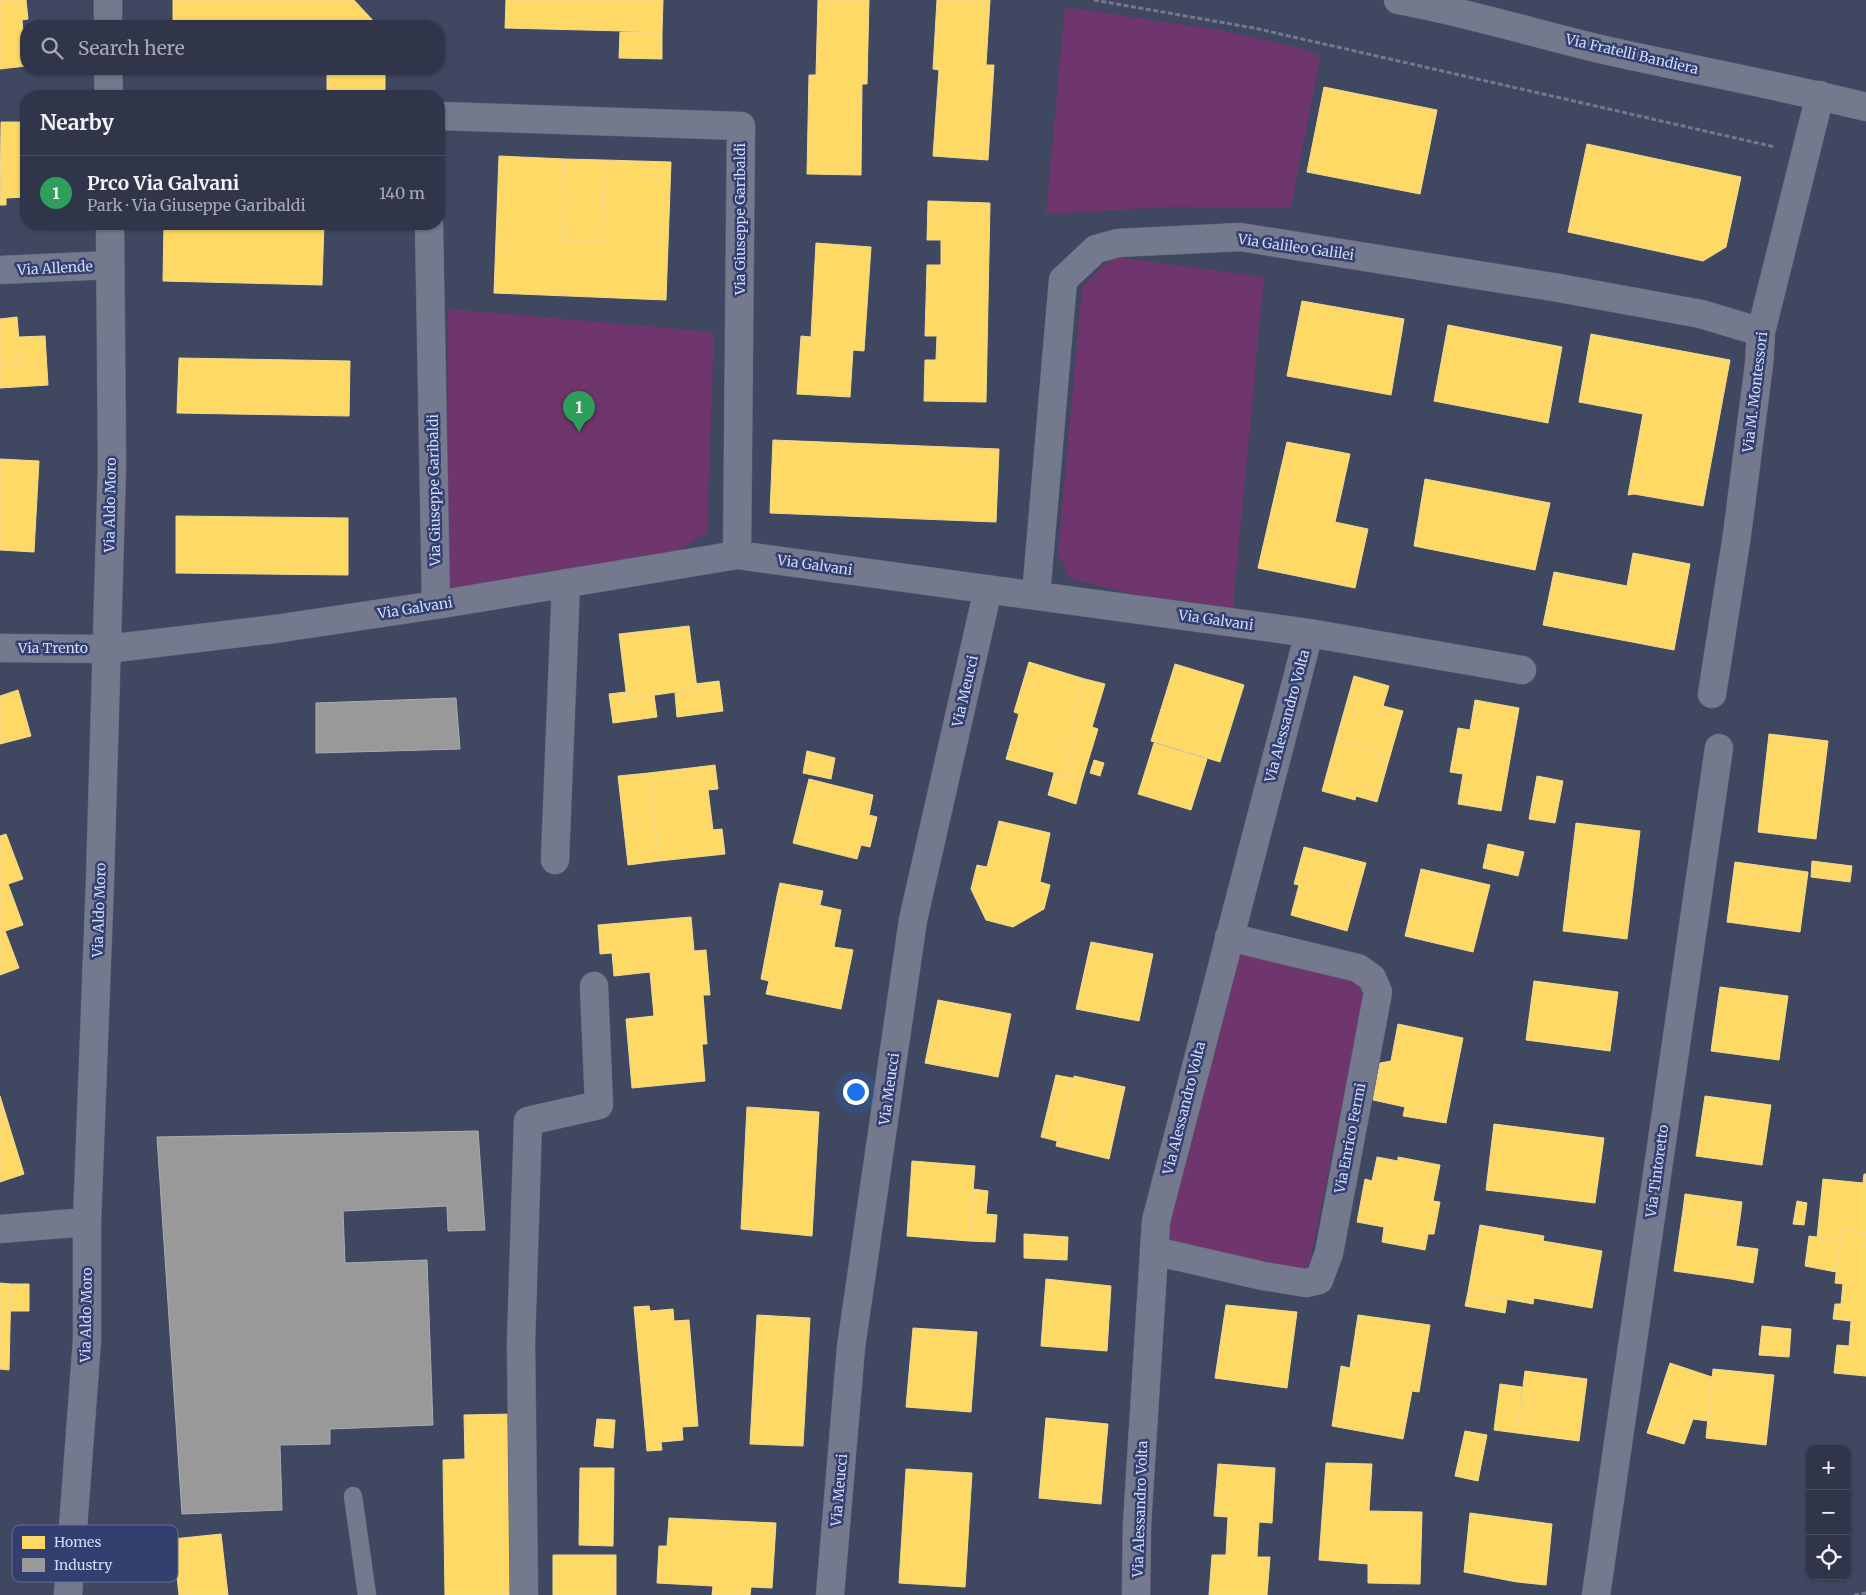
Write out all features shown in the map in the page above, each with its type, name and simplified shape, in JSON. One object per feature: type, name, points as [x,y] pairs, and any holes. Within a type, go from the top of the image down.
[{"type":"street","points":[[108,0],[108,20]]},
{"type":"street","name":"Via Fratelli Bandiera","points":[[1398,0],[1444,8],[1599,48],[1866,107]]},
{"type":"street","points":[[108,75],[109,90]]},
{"type":"street","name":"Via M. Montessori","points":[[1712,694],[1737,535],[1759,364],[1761,332],[1820,96]]},
{"type":"street","name":"Via Giuseppe Garibaldi","points":[[445,116],[741,126],[737,555]]},
{"type":"street","name":"Via Aldo Moro","points":[[73,1525],[87,1340],[87,1222],[107,649],[112,466],[110,230]]},
{"type":"street","name":"Via Giuseppe Garibaldi","points":[[429,230],[436,605]]},
{"type":"street","name":"Via Galileo Galilei","points":[[1036,595],[1063,280],[1096,248],[1118,243],[1240,238],[1597,295],[1700,314],[1761,332]]},
{"type":"street","name":"Via Allende","points":[[0,270],[110,265]]},
{"type":"street","name":"Via Galvani","points":[[107,649],[275,629],[436,605],[737,555],[1308,633],[1522,670]]},
{"type":"street","points":[[555,860],[566,584]]},
{"type":"street","name":"Via Meucci","points":[[830,1595],[851,1347],[914,920],[988,589]]},
{"type":"street","name":"Via Alessandro Volta","points":[[1136,1595],[1137,1525],[1156,1221],[1308,633]]},
{"type":"street","name":"Via Trento","points":[[0,648],[107,649]]},
{"type":"street","name":"Via Tintoretto","points":[[1596,1595],[1719,748]]},
{"type":"street","name":"Via Enrico Fermi","points":[[1154,1251],[1263,1276],[1306,1283],[1320,1280],[1329,1253],[1378,992],[1372,978],[1358,968],[1229,937]]},
{"type":"street","points":[[524,1595],[521,1343],[528,1121],[598,1105],[594,986]]},
{"type":"street","points":[[0,1229],[87,1222]]},
{"type":"street","name":"Via Aldo Moro","points":[[68,1595],[69,1582]]},
{"type":"lane","points":[[353,1496],[367,1595]]},
{"type":"path","points":[[1094,0],[1254,28],[1805,153]]},
{"type":"path","points":[[1854,1595],[1866,1594]]},
{"type":"shaded area","points":[[1065,7],[1225,31],[1308,50],[1320,57],[1291,208],[1168,207],[1046,214]]},
{"type":"shaded area","points":[[1114,257],[1264,277],[1232,617],[1070,579],[1058,553],[1082,287]]},
{"type":"shaded area","points":[[448,309],[714,332],[707,532],[676,553],[458,592],[447,584]]},
{"type":"shaded area","points":[[1236,947],[1358,978],[1365,993],[1310,1261],[1302,1276],[1164,1243]]},
{"type":"building: Homes","points":[[0,0],[26,0],[28,19],[20,20],[20,67],[0,69]]},
{"type":"building: Homes","points":[[173,0],[354,0],[372,20],[173,20]]},
{"type":"building: Homes","points":[[506,0],[663,0],[662,32],[505,28]]},
{"type":"building: Homes","points":[[818,0],[869,0],[867,84],[862,84],[861,175],[807,174],[809,75],[816,75]]},
{"type":"building: Homes","points":[[937,0],[990,0],[986,65],[994,65],[988,160],[933,156],[939,70],[933,69]]},
{"type":"building: Homes","points":[[620,32],[662,32],[662,59],[619,58]]},
{"type":"building: Homes","points":[[327,75],[385,75],[385,90],[327,90]]},
{"type":"building: Homes","points":[[1324,87],[1437,110],[1420,194],[1307,172]]},
{"type":"building: Homes","points":[[1,122],[20,122],[20,197],[6,198],[6,205],[0,205]]},
{"type":"building: Homes","points":[[1587,144],[1741,177],[1726,247],[1703,261],[1568,232]]},
{"type":"building: Homes","points":[[499,156],[565,159],[562,240],[601,240],[604,160],[671,162],[666,300],[494,293]]},
{"type":"building: Homes","points":[[565,159],[604,160],[601,240],[562,240]]},
{"type":"building: Homes","points":[[928,201],[990,203],[986,402],[924,401],[925,360],[936,360],[937,336],[925,336],[927,265],[941,265],[941,240],[927,240]]},
{"type":"building: Homes","points":[[164,230],[324,230],[322,285],[163,281]]},
{"type":"building: Homes","points":[[816,243],[871,247],[864,351],[853,350],[850,397],[797,394],[801,336],[811,337]]},
{"type":"building: Homes","points":[[1302,301],[1404,319],[1391,395],[1287,376]]},
{"type":"building: Homes","points":[[17,317],[21,364],[0,366],[0,319]]},
{"type":"building: Homes","points":[[1448,325],[1562,347],[1548,423],[1434,401]]},
{"type":"building: Homes","points":[[1591,334],[1730,360],[1703,506],[1634,494],[1628,495],[1643,414],[1579,402]]},
{"type":"building: Homes","points":[[45,336],[48,385],[0,388],[0,366],[21,364],[19,337]]},
{"type":"building: Homes","points":[[179,358],[350,361],[349,416],[177,413]]},
{"type":"building: Homes","points":[[773,440],[999,449],[996,522],[770,513]]},
{"type":"building: Homes","points":[[1287,442],[1350,454],[1335,522],[1368,529],[1355,588],[1258,568]]},
{"type":"building: Homes","points":[[0,459],[39,461],[34,552],[0,550]]},
{"type":"building: Homes","points":[[1425,479],[1550,503],[1535,570],[1414,546]]},
{"type":"building: Homes","points":[[176,516],[348,518],[348,575],[176,573]]},
{"type":"building: Homes","points":[[1633,553],[1690,564],[1674,650],[1543,625],[1554,572],[1627,586]]},
{"type":"building: Homes","points":[[689,626],[697,689],[627,699],[619,634]]},
{"type":"building: Homes","points":[[1029,662],[1085,679],[1072,721],[1078,723],[1063,775],[1006,759],[1019,714],[1014,712]]},
{"type":"building: Homes","points":[[1175,664],[1244,685],[1220,762],[1151,741]]},
{"type":"building: Homes","points":[[1354,676],[1389,686],[1383,706],[1403,711],[1390,756],[1336,740]]},
{"type":"building: Homes","points":[[1085,679],[1105,684],[1092,727],[1098,729],[1082,781],[1063,775],[1078,723],[1072,721]]},
{"type":"building: Homes","points":[[719,681],[723,711],[677,717],[675,693],[697,689],[695,684]]},
{"type":"building: Homes","points":[[18,690],[31,736],[0,744],[0,696]]},
{"type":"building: Homes","points":[[626,692],[627,699],[654,695],[657,717],[613,723],[609,694]]},
{"type":"building: Homes","points":[[1475,700],[1519,708],[1501,811],[1458,804],[1463,774],[1450,772],[1458,728],[1470,730]]},
{"type":"building: Homes","points":[[1769,734],[1828,741],[1816,839],[1758,832]]},
{"type":"building: Homes","points":[[1336,740],[1390,756],[1377,802],[1356,796],[1355,800],[1322,791]]},
{"type":"building: Homes","points":[[1154,743],[1207,759],[1191,810],[1138,794]]},
{"type":"building: Homes","points":[[807,751],[835,758],[831,779],[803,773]]},
{"type":"building: Homes","points":[[1094,760],[1104,763],[1100,776],[1090,773]]},
{"type":"building: Homes","points":[[715,765],[718,789],[708,790],[713,830],[722,829],[725,854],[659,861],[649,773]]},
{"type":"building: Homes","points":[[649,773],[659,861],[628,865],[618,776]]},
{"type":"building: Homes","points":[[1054,773],[1082,781],[1076,804],[1048,795]]},
{"type":"building: Homes","points":[[1537,776],[1563,781],[1555,823],[1529,819]]},
{"type":"building: Homes","points":[[809,779],[873,795],[869,815],[877,817],[870,847],[861,845],[857,859],[793,843]]},
{"type":"building: Homes","points":[[999,821],[1050,833],[1040,882],[1050,885],[1044,909],[1013,927],[986,920],[971,889],[977,865],[987,867]]},
{"type":"building: Homes","points":[[1576,823],[1640,831],[1627,939],[1563,931]]},
{"type":"building: Homes","points":[[6,834],[23,879],[8,884],[23,925],[5,931],[19,968],[0,975],[0,836]]},
{"type":"building: Homes","points":[[1488,844],[1524,852],[1518,876],[1483,868]]},
{"type":"building: Homes","points":[[1304,847],[1366,863],[1347,931],[1291,915],[1299,885],[1294,884]]},
{"type":"building: Homes","points":[[1812,861],[1852,866],[1850,882],[1811,877]]},
{"type":"building: Homes","points":[[1735,862],[1808,872],[1800,932],[1727,922]]},
{"type":"building: Homes","points":[[1421,869],[1490,885],[1473,952],[1405,936]]},
{"type":"building: Homes","points":[[780,883],[823,891],[820,905],[777,896]]},
{"type":"building: Homes","points":[[777,896],[841,910],[834,947],[853,950],[841,1009],[766,994],[769,981],[761,979]]},
{"type":"building: Homes","points":[[691,917],[694,951],[706,950],[710,995],[703,995],[707,1044],[702,1044],[705,1081],[632,1088],[626,1019],[654,1016],[650,972],[614,976],[612,953],[600,954],[598,925]]},
{"type":"building: Homes","points":[[1091,942],[1153,954],[1139,1021],[1076,1009]]},
{"type":"building: Homes","points":[[1534,981],[1618,992],[1610,1051],[1526,1040]]},
{"type":"building: Homes","points":[[1720,987],[1788,996],[1779,1060],[1711,1051]]},
{"type":"building: Homes","points":[[938,1000],[1011,1014],[998,1077],[925,1063]]},
{"type":"building: Homes","points":[[1398,1024],[1463,1038],[1446,1123],[1403,1116],[1405,1107],[1373,1100],[1380,1063],[1391,1061]]},
{"type":"building: Homes","points":[[1056,1075],[1072,1078],[1057,1141],[1041,1137]]},
{"type":"building: Homes","points":[[1074,1076],[1125,1087],[1109,1159],[1056,1146]]},
{"type":"building: Homes","points":[[0,1096],[24,1174],[0,1182]]},
{"type":"building: Homes","points":[[1705,1096],[1771,1105],[1762,1165],[1696,1156]]},
{"type":"building: Homes","points":[[747,1107],[819,1112],[812,1236],[741,1229]]},
{"type":"building: Homes","points":[[1494,1124],[1604,1138],[1595,1203],[1486,1190]]},
{"type":"building: Homes","points":[[1377,1157],[1398,1161],[1398,1157],[1440,1165],[1433,1201],[1440,1202],[1434,1234],[1428,1234],[1425,1250],[1382,1242],[1384,1227],[1357,1222],[1365,1179],[1372,1181]]},
{"type":"building: Homes","points":[[912,1161],[975,1166],[969,1241],[907,1236]]},
{"type":"building: Homes","points":[[1864,1174],[1866,1174],[1866,1233],[1841,1230],[1840,1240],[1817,1238],[1823,1179],[1863,1183]]},
{"type":"building: Homes","points":[[973,1189],[988,1191],[986,1214],[997,1215],[995,1242],[969,1241]]},
{"type":"building: Homes","points":[[1685,1194],[1742,1202],[1740,1218],[1683,1210]]},
{"type":"building: Homes","points":[[1797,1201],[1807,1203],[1804,1225],[1793,1224]]},
{"type":"building: Homes","points":[[1683,1210],[1740,1218],[1731,1279],[1674,1271]]},
{"type":"building: Homes","points":[[1480,1225],[1544,1236],[1543,1241],[1602,1251],[1592,1308],[1534,1298],[1533,1304],[1468,1292]]},
{"type":"building: Homes","points":[[1841,1230],[1866,1233],[1866,1376],[1834,1373],[1837,1345],[1849,1346],[1851,1321],[1833,1319],[1835,1304],[1841,1304],[1843,1284],[1835,1283]]},
{"type":"building: Homes","points":[[1024,1234],[1068,1237],[1067,1260],[1024,1258]]},
{"type":"building: Homes","points":[[1809,1236],[1840,1240],[1836,1272],[1805,1266]]},
{"type":"building: Homes","points":[[1736,1246],[1758,1249],[1753,1283],[1731,1279]]},
{"type":"building: Homes","points":[[1046,1279],[1111,1286],[1107,1351],[1041,1346]]},
{"type":"building: Homes","points":[[0,1283],[11,1284],[9,1370],[0,1369]]},
{"type":"building: Homes","points":[[11,1284],[29,1284],[29,1311],[10,1311]]},
{"type":"building: Homes","points":[[1468,1292],[1507,1300],[1505,1313],[1465,1306]]},
{"type":"building: Homes","points":[[1226,1305],[1297,1312],[1287,1388],[1215,1378]]},
{"type":"building: Homes","points":[[649,1306],[650,1311],[673,1309],[674,1321],[689,1320],[698,1426],[682,1427],[683,1440],[661,1442],[662,1450],[647,1451],[634,1307]]},
{"type":"building: Homes","points":[[757,1315],[810,1318],[803,1446],[750,1444]]},
{"type":"building: Homes","points":[[1358,1315],[1430,1325],[1419,1392],[1412,1391],[1403,1439],[1332,1426],[1341,1366],[1350,1368]]},
{"type":"building: Homes","points":[[1762,1326],[1791,1329],[1789,1357],[1759,1355]]},
{"type":"building: Homes","points":[[913,1328],[977,1332],[971,1412],[906,1407]]},
{"type":"building: Homes","points":[[1670,1363],[1712,1377],[1708,1421],[1693,1419],[1684,1444],[1647,1433]]},
{"type":"building: Homes","points":[[1713,1369],[1774,1375],[1766,1445],[1706,1438]]},
{"type":"building: Homes","points":[[1525,1371],[1587,1379],[1579,1441],[1517,1433]]},
{"type":"building: Homes","points":[[1500,1384],[1522,1387],[1517,1433],[1494,1430]]},
{"type":"building: Homes","points":[[514,1414],[518,1595],[445,1595],[443,1460],[465,1459],[464,1415]]},
{"type":"building: Homes","points":[[1046,1418],[1108,1424],[1101,1504],[1039,1498]]},
{"type":"building: Homes","points":[[597,1419],[615,1420],[613,1448],[594,1446]]},
{"type":"building: Homes","points":[[1465,1431],[1487,1435],[1478,1481],[1455,1476]]},
{"type":"building: Homes","points":[[1326,1463],[1372,1464],[1369,1511],[1422,1512],[1420,1584],[1368,1583],[1368,1564],[1319,1560]]},
{"type":"building: Homes","points":[[1218,1464],[1275,1468],[1272,1523],[1259,1522],[1257,1557],[1270,1557],[1267,1595],[1209,1595],[1212,1555],[1226,1555],[1228,1517],[1214,1516]]},
{"type":"building: Homes","points":[[580,1468],[614,1468],[613,1546],[579,1545]]},
{"type":"building: Homes","points":[[906,1469],[972,1473],[965,1587],[899,1583]]},
{"type":"building: Homes","points":[[1470,1513],[1552,1524],[1546,1585],[1517,1582],[1464,1572]]},
{"type":"building: Homes","points":[[669,1518],[776,1523],[772,1588],[751,1587],[750,1595],[712,1595],[713,1586],[657,1583],[659,1546],[667,1546]]},
{"type":"building: Homes","points":[[221,1534],[228,1595],[179,1595],[178,1538]]},
{"type":"building: Homes","points":[[553,1555],[616,1555],[616,1595],[553,1595]]},
{"type":"building: Industry","points":[[456,698],[460,749],[316,753],[316,703]]},
{"type":"building: Industry","points":[[478,1131],[485,1230],[448,1231],[447,1206],[343,1211],[345,1263],[427,1260],[433,1425],[330,1429],[330,1444],[280,1445],[282,1510],[182,1514],[157,1137]]},
{"type":"place","name":"Prco Via Galvani","points":[[579,432]]}]
